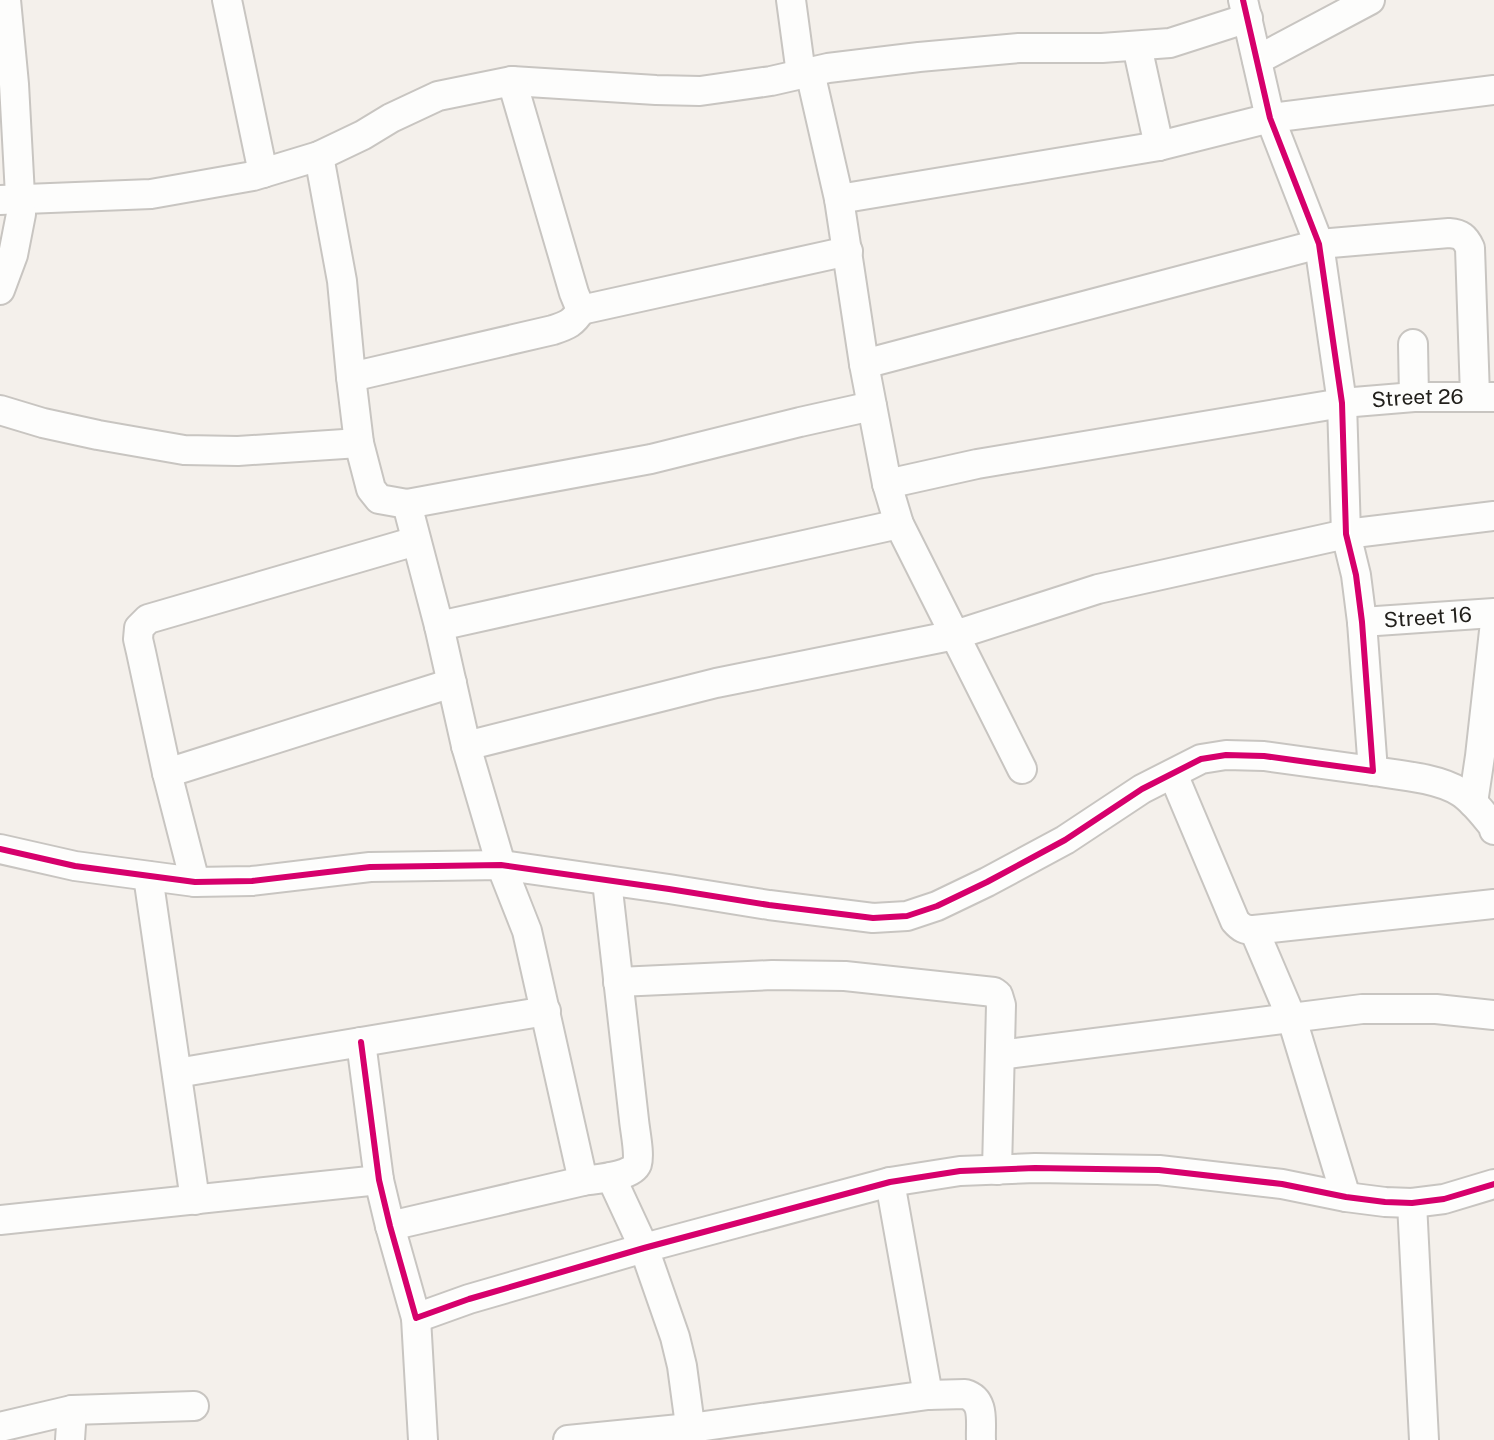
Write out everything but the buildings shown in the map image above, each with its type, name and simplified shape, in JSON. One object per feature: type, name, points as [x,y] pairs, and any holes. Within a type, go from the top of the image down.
[{"type":"street","points":[[0,290],[13,255],[21,214],[11,200],[14,84],[6,0]]},
{"type":"street","points":[[227,0],[263,173]]},
{"type":"street","points":[[791,0],[806,73],[839,199],[864,364],[887,484],[899,524],[1022,769]]},
{"type":"street","points":[[1257,60],[1370,0]]},
{"type":"street","points":[[11,200],[151,194],[254,176],[319,156],[438,96],[512,81],[700,91],[771,81],[828,69],[919,57],[1008,49],[1102,48],[1170,43],[1246,9],[1270,118],[1319,244],[1342,403],[1347,534],[1356,575],[1362,622],[1373,771]]},
{"type":"street","points":[[1137,46],[1159,146]]},
{"type":"street","points":[[512,81],[574,294],[581,310]]},
{"type":"street","points":[[839,199],[1159,146],[1270,118],[1494,90]]},
{"type":"street","points":[[319,156],[342,281],[359,443],[371,489],[379,499],[407,504],[651,459],[872,406]]},
{"type":"street","points":[[864,364],[1319,244],[1449,233],[1460,234],[1470,248],[1484,397]]},
{"type":"street","points":[[351,377],[553,330],[575,320],[581,310],[848,251]]},
{"type":"street","points":[[1413,344],[1414,397]]},
{"type":"street","name":"Street 26","points":[[887,484],[1010,458],[1342,403],[1414,397],[1484,397]]},
{"type":"street","points":[[0,410],[43,423],[98,435],[184,450],[238,451],[359,443]]},
{"type":"street","points":[[407,504],[466,746],[501,865],[527,931],[583,1181]]},
{"type":"street","points":[[466,746],[717,684],[955,635],[1098,589],[1347,534],[1494,516]]},
{"type":"street","points":[[438,626],[899,524]]},
{"type":"street","points":[[195,882],[167,773],[138,639],[139,628],[148,620],[416,541]]},
{"type":"street","name":"Street 16","points":[[1362,622],[1494,613]]},
{"type":"street","points":[[1473,803],[1487,756],[1494,631]]},
{"type":"street","points":[[167,773],[452,683]]},
{"type":"street","points":[[0,849],[75,866],[195,882],[252,881],[370,867],[501,865],[873,918],[907,916],[937,906],[1065,840],[1142,789],[1201,759],[1226,755],[1264,756],[1373,771],[1446,785],[1462,793],[1473,803],[1494,830]]},
{"type":"street","points":[[1173,774],[1235,921],[1246,930],[1494,904]]},
{"type":"street","points":[[148,876],[195,1200]]},
{"type":"street","points":[[390,1226],[583,1181],[611,1177],[630,1172],[636,1166],[638,1157],[607,880]]},
{"type":"street","points":[[1254,930],[1292,1019],[1346,1197]]},
{"type":"street","points":[[618,982],[772,975],[845,976],[994,992],[998,995],[1001,1005],[997,1170]]},
{"type":"street","points":[[1000,1055],[1362,1009],[1436,1009],[1494,1015]]},
{"type":"street","points":[[177,1072],[546,1011]]},
{"type":"street","points":[[361,1042],[380,1180],[390,1226],[416,1318],[423,1440]]},
{"type":"street","points":[[416,1318],[470,1299],[644,1248],[890,1182],[960,1171],[1035,1168],[1159,1170],[1282,1184],[1385,1203],[1412,1203],[1444,1199],[1494,1184]]},
{"type":"street","points":[[611,1177],[644,1248],[675,1337],[682,1366],[691,1434]]},
{"type":"street","points":[[0,1220],[380,1180]]},
{"type":"street","points":[[890,1182],[928,1395]]},
{"type":"street","points":[[1412,1203],[1424,1440]]},
{"type":"street","points":[[568,1440],[691,1434],[928,1395],[965,1394],[977,1400],[980,1407],[981,1440]]},
{"type":"street","points":[[0,1427],[72,1410],[194,1406]]},
{"type":"street","points":[[70,1440],[72,1410]]},
{"type":"cycle path","points":[[0,849],[75,866],[195,882],[252,881],[370,867],[501,865],[873,918],[907,916],[937,906],[987,882],[1065,840],[1142,789],[1201,759],[1226,755],[1264,756],[1373,771],[1362,622],[1356,575],[1346,534],[1342,403],[1319,244],[1270,118],[1243,0]]},
{"type":"cycle path","points":[[361,1042],[379,1180],[416,1318],[469,1299],[644,1248],[890,1182],[960,1171],[1035,1168],[1159,1170],[1282,1184],[1346,1197],[1412,1203],[1444,1199],[1494,1184]]}]
